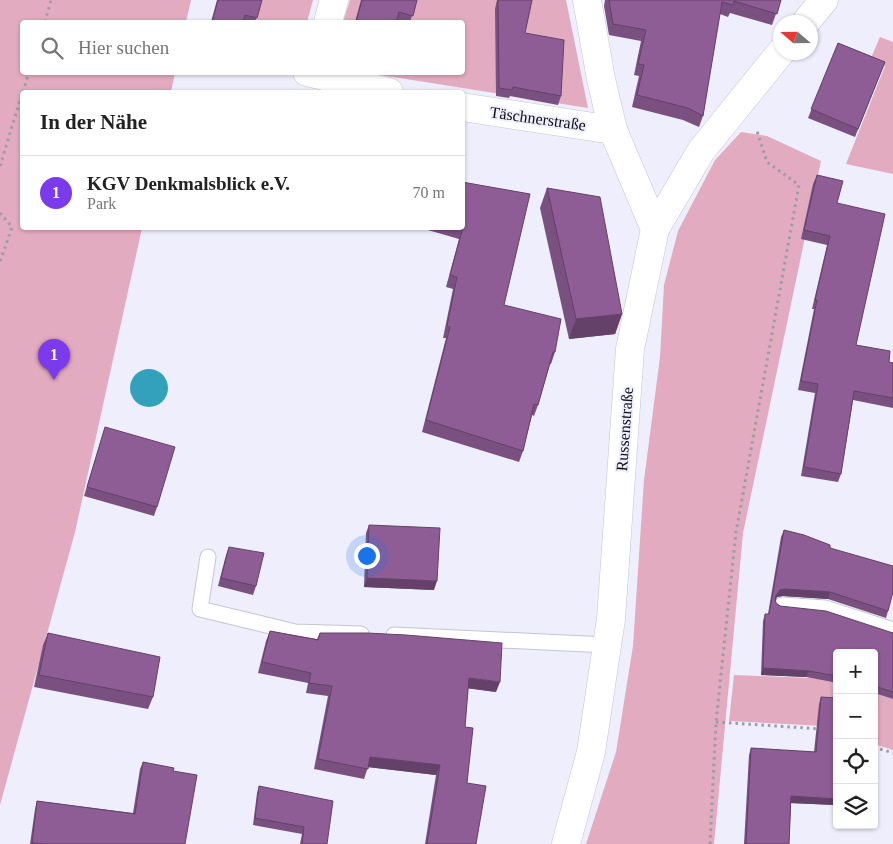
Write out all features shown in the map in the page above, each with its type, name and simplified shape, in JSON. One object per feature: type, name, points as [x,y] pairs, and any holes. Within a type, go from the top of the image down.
[{"type":"street","points":[[329,20],[334,0]]},
{"type":"street","name":"Täschnerstraße","points":[[587,0],[601,79],[613,130],[655,229]]},
{"type":"street","points":[[812,15],[824,0]]},
{"type":"street","name":"Russenstraße","points":[[566,844],[591,752],[611,619],[630,349],[655,229],[701,151],[775,60]]},
{"type":"street","points":[[320,75],[381,90]]},
{"type":"street","name":"Täschnerstraße","points":[[465,107],[613,130]]},
{"type":"lane","points":[[208,557],[200,609],[295,632],[607,645]]},
{"type":"lane","points":[[782,605],[825,608],[893,630]]},
{"type":"path","points":[[45,20],[52,0]]},
{"type":"path","points":[[24,90],[28,75]]},
{"type":"path","points":[[710,844],[716,722],[736,532],[798,186],[767,162],[745,97]]},
{"type":"path","points":[[0,166],[20,103]]},
{"type":"path","points":[[0,213],[12,227],[0,262]]},
{"type":"path","points":[[716,722],[824,729]]},
{"type":"path","points":[[878,748],[893,753]]},
{"type":"shaded area","points":[[0,0],[191,0],[186,20],[20,20],[20,75],[175,75],[171,90],[20,90],[20,230],[142,230],[75,532],[0,805]]},
{"type":"shaded area","points":[[220,0],[313,0],[308,20],[215,20]]},
{"type":"shaded area","points":[[350,0],[566,0],[588,108],[381,75],[465,75],[465,20],[344,20]]},
{"type":"shaded area","points":[[880,37],[893,42],[893,174],[846,164],[885,66],[871,58]]},
{"type":"shaded area","points":[[741,132],[767,136],[821,161],[743,533],[714,844],[586,844],[616,752],[633,646],[644,480],[660,357],[664,285],[678,231],[715,160]]},
{"type":"shaded area","points":[[734,675],[811,678],[833,682],[833,730],[823,726],[729,721]]},
{"type":"shaded area","points":[[878,694],[893,699],[893,750],[878,745]]},
{"type":"water","points":[[149,369],[163,374],[168,388],[163,402],[149,407],[135,402],[130,388],[135,374]]},
{"type":"building","points":[[218,0],[262,0],[257,18],[245,15],[244,20],[213,20]]},
{"type":"building","points":[[362,0],[417,0],[413,16],[399,12],[397,20],[357,20]]},
{"type":"building","points":[[498,0],[532,0],[525,33],[564,40],[561,96],[513,87],[512,90],[499,88]]},
{"type":"building","points":[[609,0],[781,0],[777,14],[734,1],[733,5],[722,2],[703,116],[688,108],[637,95],[644,65],[638,64],[646,30],[613,24]]},
{"type":"building","points":[[838,43],[885,62],[858,129],[811,109]]},
{"type":"building","points":[[817,175],[843,181],[837,203],[885,214],[856,345],[890,351],[889,362],[893,363],[893,398],[854,391],[841,474],[804,467],[818,384],[801,381],[817,300],[815,300],[830,236],[804,230]]},
{"type":"building","points":[[465,183],[530,194],[504,305],[561,319],[555,352],[553,352],[538,405],[534,404],[523,451],[426,420],[450,327],[447,326],[457,277],[450,275],[462,230],[465,230]]},
{"type":"building","points":[[547,188],[600,197],[622,314],[576,319]]},
{"type":"building","points":[[105,427],[175,447],[157,507],[87,487]]},
{"type":"building","points":[[369,525],[440,528],[437,581],[367,578]]},
{"type":"building","points":[[784,530],[830,545],[830,548],[893,566],[893,592],[888,611],[830,592],[785,589],[780,590],[775,597],[776,603],[780,606],[826,611],[893,633],[893,692],[878,687],[878,649],[833,649],[833,675],[809,671],[763,668],[765,614],[769,614]]},
{"type":"building","points":[[229,547],[264,553],[256,586],[221,578]]},
{"type":"building","points":[[270,631],[318,640],[320,633],[367,633],[502,643],[500,682],[469,678],[465,727],[473,728],[467,783],[486,786],[476,844],[427,844],[440,765],[370,757],[368,769],[318,759],[332,686],[309,683],[311,673],[262,662]]},
{"type":"building","points":[[48,633],[160,657],[153,697],[39,675]]},
{"type":"building","points":[[821,697],[833,698],[833,799],[791,796],[789,844],[746,844],[751,748],[816,752]]},
{"type":"building","points":[[143,762],[174,768],[173,771],[197,775],[185,844],[32,843],[37,801],[135,814]]},
{"type":"building","points":[[259,786],[333,801],[327,844],[302,844],[304,827],[255,818]]},
{"type":"place","name":"KGV Denkmalsblick e.V.","points":[[54,380]]}]
